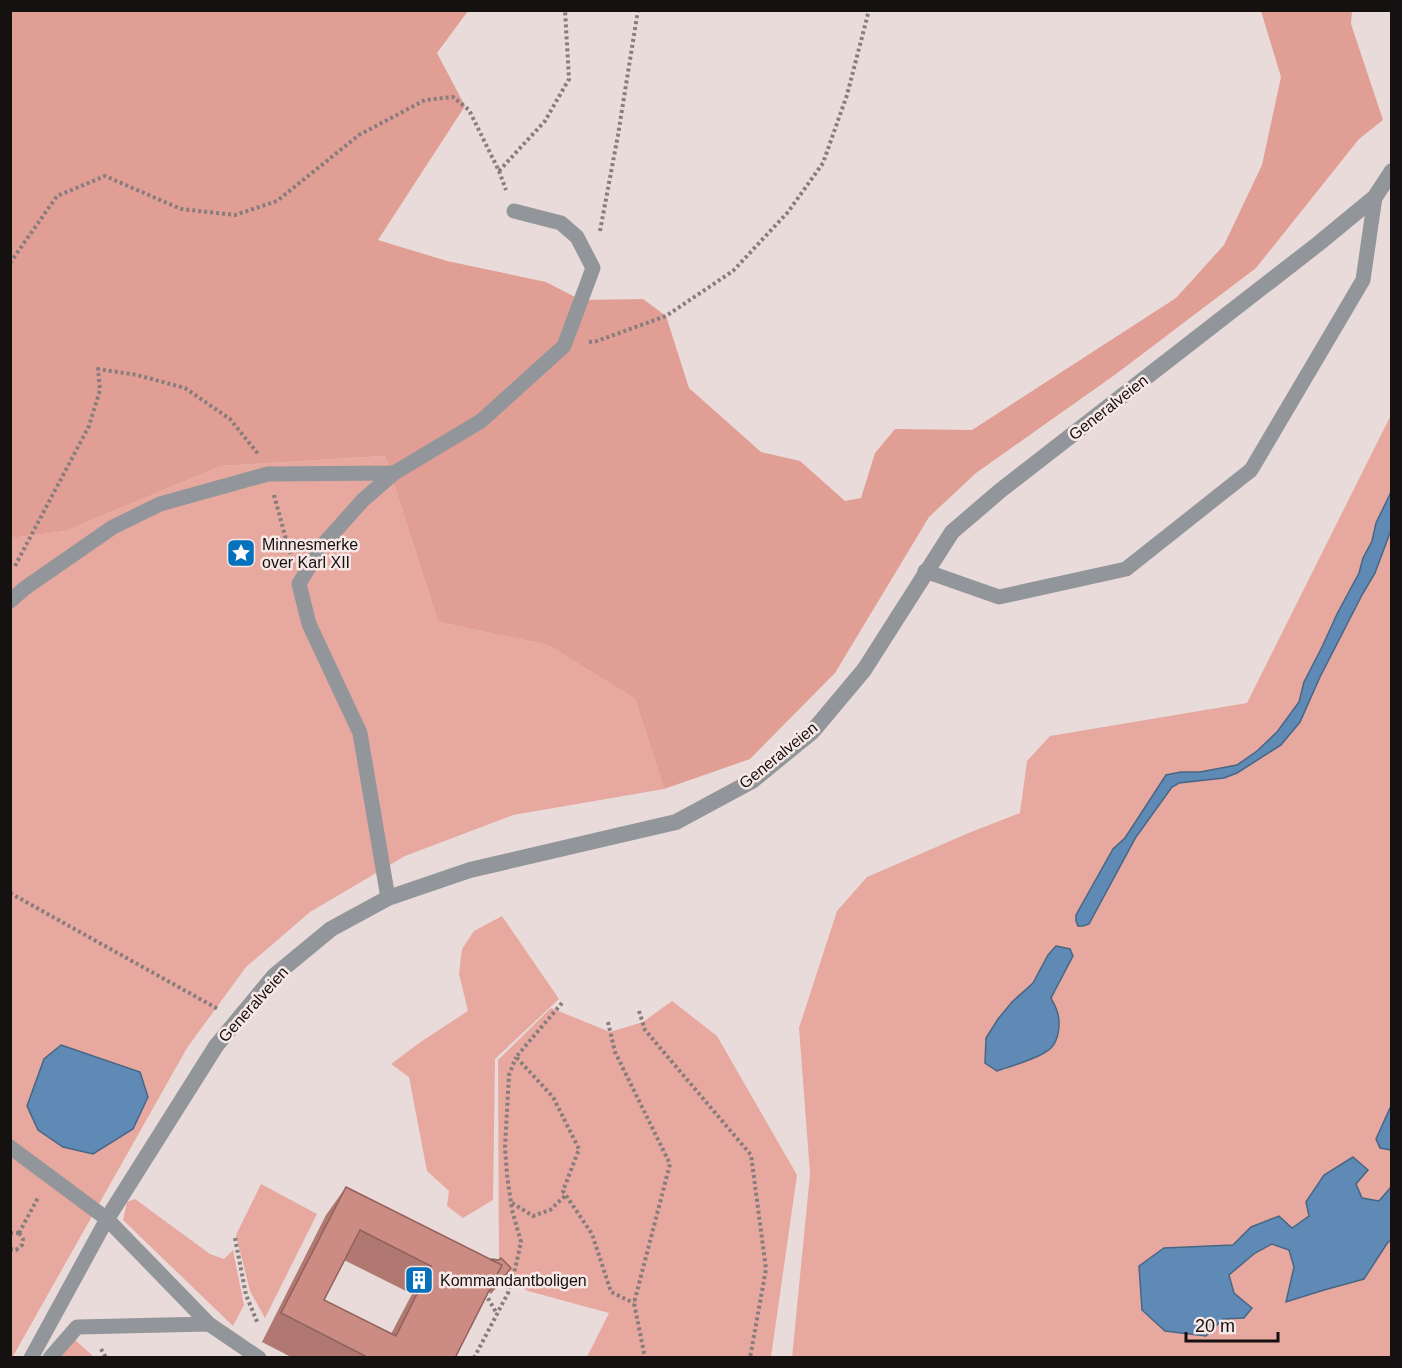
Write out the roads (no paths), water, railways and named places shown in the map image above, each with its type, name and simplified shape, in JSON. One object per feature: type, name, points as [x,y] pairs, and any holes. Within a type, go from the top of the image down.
[{"type":"street","name":"Generalveien","points":[[107,1220],[216,1046],[274,976],[330,929],[388,898],[470,870],[676,822],[752,781],[812,732],[864,670],[952,532],[1001,490],[1375,197],[1392,171]]},
{"type":"lane","points":[[926,571],[999,597],[1126,569],[1251,470],[1363,280],[1375,197]]},
{"type":"lane","points":[[388,898],[360,733],[309,624],[299,584],[320,548],[363,500],[394,473],[481,421],[564,346],[593,268],[577,237],[561,223],[514,211]]},
{"type":"lane","points":[[10,601],[113,526],[160,504],[268,474],[394,473]]},
{"type":"lane","points":[[10,1147],[107,1220],[209,1324],[259,1358]]},
{"type":"lane","points":[[31,1358],[107,1220]]},
{"type":"lane","points":[[50,1358],[78,1327],[209,1324]]},
{"type":"water","points":[[1391,492],[1391,530],[1375,573],[1320,677],[1300,722],[1281,745],[1237,773],[1224,778],[1179,783],[1172,787],[1136,837],[1089,924],[1078,926],[1076,915],[1113,849],[1125,838],[1166,775],[1237,765],[1257,751],[1277,732],[1299,702],[1304,682],[1359,573],[1363,558],[1372,541],[1376,523]]},
{"type":"water","points":[[1056,946],[1070,949],[1073,956],[1051,998],[1057,1009],[1059,1020],[1056,1040],[1046,1052],[997,1071],[985,1063],[986,1038],[1012,1002],[1033,983],[1048,955]]},
{"type":"water","points":[[61,1045],[140,1072],[148,1097],[133,1129],[93,1154],[63,1147],[38,1130],[27,1106],[44,1059]]},
{"type":"water","points":[[1392,1108],[1391,1150],[1380,1148],[1376,1139]]},
{"type":"water","points":[[1353,1157],[1368,1170],[1356,1184],[1362,1198],[1379,1201],[1391,1187],[1391,1241],[1388,1242],[1364,1279],[1286,1302],[1294,1267],[1289,1250],[1272,1244],[1255,1253],[1229,1275],[1234,1293],[1252,1308],[1244,1318],[1223,1319],[1206,1336],[1165,1331],[1142,1310],[1139,1266],[1164,1248],[1233,1245],[1251,1227],[1279,1216],[1292,1228],[1309,1216],[1306,1202],[1324,1175]]},
{"type":"place","name":"Minnesmerke over Karl XII","points":[[241,553]]},
{"type":"place","name":"Kommandantboligen","points":[[419,1280]]}]
